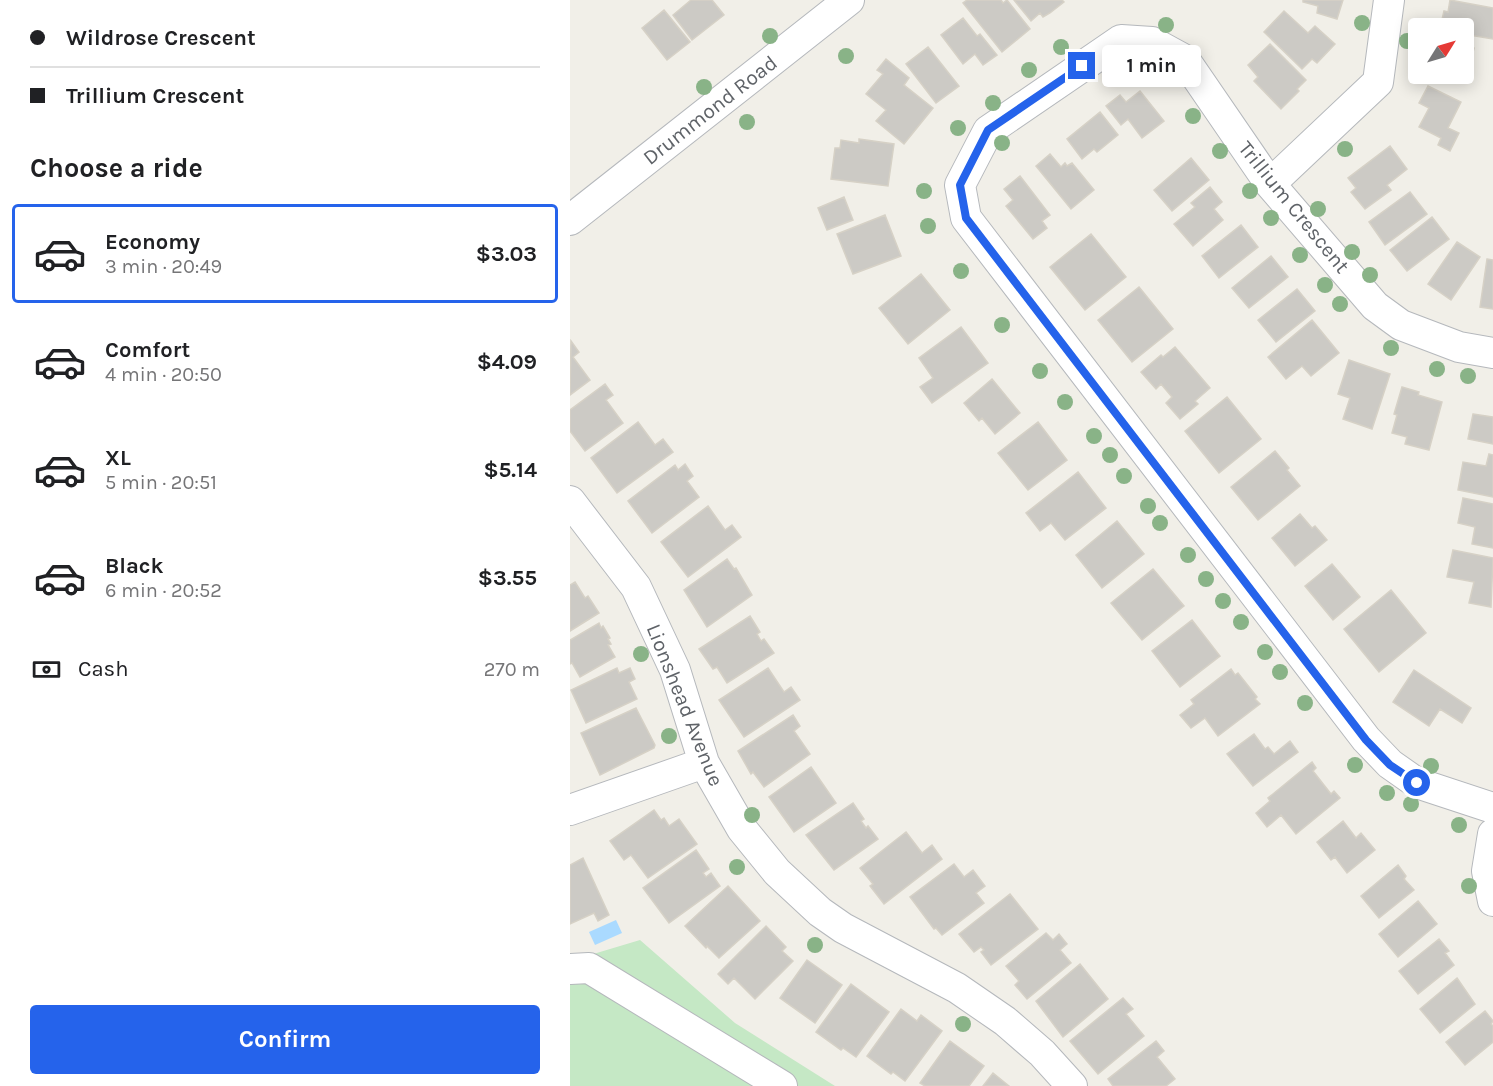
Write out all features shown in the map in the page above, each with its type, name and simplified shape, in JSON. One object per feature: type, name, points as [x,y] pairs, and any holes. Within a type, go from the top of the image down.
[{"type":"street","name":"Drummond Road","points":[[570,220],[849,0]]},
{"type":"street","points":[[1270,184],[1378,82],[1389,0]]},
{"type":"street","name":"Trillium Crescent","points":[[1493,352],[1459,347],[1401,325],[1375,306],[1270,184],[1185,60],[1152,42],[1121,40],[988,130],[960,185],[966,218],[1366,740],[1390,765],[1417,783],[1493,808]]},
{"type":"street","name":"Lionshead Avenue","points":[[570,501],[636,587],[675,670],[704,762],[742,829],[777,873],[820,912],[843,928],[931,974],[982,1004],[1042,1053],[1072,1086]]},
{"type":"street","points":[[570,810],[704,762]]},
{"type":"street","points":[[1493,834],[1487,871],[1493,901]]},
{"type":"street","points":[[570,969],[589,968],[782,1086]]},
{"type":"green space","points":[[640,940],[735,1023],[835,1086],[570,1086],[570,961]]},
{"type":"water","points":[[616,920],[622,933],[595,945],[589,932]]},
{"type":"building","points":[[691,0],[712,0],[724,15],[692,40],[673,15]]},
{"type":"building","points":[[967,0],[1001,0],[1003,3],[1007,0],[1030,29],[1002,52],[963,3]]},
{"type":"building","points":[[1014,0],[1062,0],[1064,2],[1050,13],[1043,17],[1040,13],[1031,21]]},
{"type":"building","points":[[1303,0],[1343,0],[1337,19],[1317,13],[1318,6],[1303,2]]},
{"type":"building","points":[[1450,0],[1493,8],[1493,39],[1474,36],[1474,18],[1442,18],[1444,11],[1448,12]]},
{"type":"building","points":[[664,10],[690,42],[667,60],[642,28]]},
{"type":"building","points":[[1284,11],[1308,33],[1315,26],[1335,44],[1317,63],[1312,59],[1302,69],[1264,32]]},
{"type":"building","points":[[963,18],[977,36],[980,34],[997,55],[983,65],[975,54],[963,64],[941,35]]},
{"type":"building","points":[[1270,44],[1306,80],[1297,89],[1299,91],[1281,109],[1254,81],[1258,77],[1248,65]]},
{"type":"building","points":[[928,47],[959,86],[936,103],[906,64]]},
{"type":"building","points":[[886,59],[909,78],[904,85],[933,108],[904,144],[876,121],[886,110],[866,94],[883,74],[877,70]]},
{"type":"building","points":[[1428,86],[1461,102],[1448,128],[1459,133],[1450,151],[1438,145],[1441,138],[1419,127],[1429,108],[1419,103]]},
{"type":"building","points":[[1140,91],[1164,121],[1142,138],[1128,119],[1121,125],[1106,106],[1120,95],[1126,102]]},
{"type":"building","points":[[1100,112],[1118,135],[1097,152],[1094,149],[1082,159],[1067,139]]},
{"type":"building","points":[[859,139],[894,144],[888,186],[831,179],[835,148],[840,148],[841,140],[859,143]]},
{"type":"building","points":[[1390,146],[1407,169],[1387,185],[1391,190],[1365,209],[1351,192],[1356,188],[1348,178]]},
{"type":"building","points":[[1050,154],[1061,167],[1065,163],[1067,166],[1072,163],[1094,190],[1071,209],[1036,166]]},
{"type":"building","points":[[1191,158],[1209,180],[1172,211],[1154,190]]},
{"type":"building","points":[[1020,176],[1050,215],[1042,221],[1047,228],[1033,239],[1006,206],[1013,200],[1004,189]]},
{"type":"building","points":[[1210,187],[1222,202],[1214,209],[1223,220],[1193,246],[1174,224],[1195,207],[1191,203]]},
{"type":"building","points":[[1410,192],[1427,214],[1385,245],[1369,222]]},
{"type":"building","points":[[844,197],[853,220],[827,230],[818,208]]},
{"type":"building","points":[[885,215],[901,256],[853,274],[837,234]]},
{"type":"building","points":[[1432,217],[1449,239],[1407,271],[1390,250]]},
{"type":"building","points":[[1241,225],[1258,247],[1219,278],[1202,256]]},
{"type":"building","points":[[1091,234],[1126,277],[1085,310],[1050,267]]},
{"type":"building","points":[[1457,242],[1480,257],[1451,300],[1428,284]]},
{"type":"building","points":[[1271,256],[1288,277],[1249,308],[1232,288]]},
{"type":"building","points":[[1487,259],[1493,260],[1493,309],[1480,307]]},
{"type":"building","points":[[921,274],[950,310],[908,344],[879,308]]},
{"type":"building","points":[[1139,287],[1173,329],[1132,362],[1098,320]]},
{"type":"building","points":[[1297,289],[1315,311],[1276,342],[1258,320]]},
{"type":"building","points":[[1312,320],[1339,353],[1311,376],[1302,366],[1286,379],[1268,357]]},
{"type":"building","points":[[961,327],[988,363],[932,403],[920,387],[933,378],[919,358]]},
{"type":"building","points":[[571,341],[579,352],[573,357],[590,380],[570,395]]},
{"type":"building","points":[[1175,347],[1210,388],[1195,401],[1198,404],[1180,419],[1166,403],[1172,397],[1161,384],[1156,389],[1141,372],[1161,355],[1163,357]]},
{"type":"building","points":[[1349,360],[1390,374],[1372,429],[1343,419],[1350,398],[1338,394]]},
{"type":"building","points":[[992,379],[1020,413],[995,434],[982,418],[979,421],[964,403]]},
{"type":"building","points":[[605,384],[613,395],[606,400],[623,423],[585,451],[570,431],[570,410]]},
{"type":"building","points":[[1402,387],[1419,392],[1418,395],[1442,402],[1429,450],[1405,444],[1407,437],[1392,433],[1397,415],[1394,414]]},
{"type":"building","points":[[1227,397],[1261,439],[1219,473],[1185,431]]},
{"type":"building","points":[[1473,414],[1493,417],[1493,444],[1468,439]]},
{"type":"building","points":[[638,422],[655,445],[663,439],[673,452],[617,493],[591,458]]},
{"type":"building","points":[[1038,422],[1067,460],[1028,490],[998,453]]},
{"type":"building","points":[[1275,451],[1300,486],[1258,520],[1231,487]]},
{"type":"building","points":[[1489,454],[1493,455],[1493,497],[1458,490],[1463,462],[1486,466]]},
{"type":"building","points":[[685,464],[693,476],[687,481],[699,497],[652,533],[628,501],[675,465],[678,470]]},
{"type":"building","points":[[1078,472],[1106,508],[1065,540],[1051,523],[1040,531],[1026,513]]},
{"type":"building","points":[[1463,498],[1493,504],[1493,548],[1472,544],[1475,527],[1458,523]]},
{"type":"building","points":[[708,506],[725,530],[732,525],[741,537],[688,577],[661,542]]},
{"type":"building","points":[[1300,514],[1327,540],[1295,566],[1272,538]]},
{"type":"building","points":[[1117,521],[1144,554],[1102,588],[1076,555]]},
{"type":"building","points":[[1453,550],[1493,558],[1491,607],[1469,603],[1474,582],[1447,577]]},
{"type":"building","points":[[727,559],[734,569],[736,568],[752,595],[707,627],[684,590]]},
{"type":"building","points":[[1332,564],[1360,597],[1333,620],[1305,586]]},
{"type":"building","points":[[1153,569],[1184,606],[1142,640],[1111,603]]},
{"type":"building","points":[[575,582],[585,598],[588,596],[599,613],[570,631],[570,585]]},
{"type":"building","points":[[1391,590],[1426,633],[1379,672],[1344,629]]},
{"type":"building","points":[[750,616],[760,632],[757,634],[761,641],[764,639],[774,653],[727,683],[717,667],[713,669],[699,649]]},
{"type":"building","points":[[1192,620],[1220,656],[1180,687],[1152,651]]},
{"type":"building","points":[[599,623],[610,638],[608,639],[611,644],[608,645],[615,657],[580,677],[572,663],[570,664],[570,640]]},
{"type":"building","points":[[617,668],[619,673],[630,668],[635,679],[629,682],[637,699],[586,723],[571,690]]},
{"type":"building","points":[[768,668],[784,692],[791,687],[800,700],[744,737],[719,700]]},
{"type":"building","points":[[1231,669],[1235,675],[1238,673],[1260,704],[1218,736],[1205,718],[1191,728],[1180,715],[1194,704],[1191,700]]},
{"type":"building","points":[[1414,670],[1471,708],[1462,723],[1440,709],[1429,726],[1393,702]]},
{"type":"building","points":[[636,708],[655,745],[654,748],[600,775],[581,733]]},
{"type":"building","points":[[793,715],[800,726],[794,731],[810,754],[764,787],[753,772],[751,774],[738,751]]},
{"type":"building","points":[[1254,734],[1265,749],[1268,747],[1274,754],[1290,741],[1298,752],[1253,786],[1227,754]]},
{"type":"building","points":[[1312,762],[1316,768],[1313,771],[1331,794],[1334,791],[1340,798],[1296,834],[1281,815],[1267,827],[1256,813],[1270,801],[1268,798]]},
{"type":"building","points":[[811,767],[836,803],[794,832],[769,797]]},
{"type":"building","points":[[853,803],[864,819],[861,821],[878,839],[834,870],[806,835]]},
{"type":"building","points":[[654,810],[661,820],[664,818],[669,826],[679,819],[697,844],[648,878],[631,855],[624,860],[610,841]]},
{"type":"building","points":[[1343,821],[1356,838],[1361,833],[1375,850],[1347,873],[1335,857],[1331,860],[1317,842]]},
{"type":"building","points":[[906,832],[922,853],[932,845],[942,859],[884,904],[870,886],[873,884],[860,868]]},
{"type":"building","points":[[696,850],[709,869],[703,873],[706,877],[711,873],[720,886],[669,923],[643,888]]},
{"type":"building","points":[[583,858],[609,915],[598,921],[594,913],[570,924],[570,865]]},
{"type":"building","points":[[954,864],[964,877],[973,870],[985,886],[976,893],[984,903],[942,935],[936,928],[934,929],[910,897]]},
{"type":"building","points":[[1398,865],[1406,876],[1404,879],[1414,890],[1379,918],[1361,896]]},
{"type":"building","points":[[728,886],[760,921],[719,958],[685,926]]},
{"type":"building","points":[[1010,894],[1038,929],[991,965],[981,952],[984,950],[981,947],[974,952],[959,934]]},
{"type":"building","points":[[1418,901],[1437,924],[1398,957],[1379,934]]},
{"type":"building","points":[[766,926],[786,947],[782,951],[793,961],[755,999],[734,978],[728,984],[718,974]]},
{"type":"building","points":[[1046,933],[1053,940],[1059,934],[1067,944],[1060,950],[1071,963],[1027,999],[1015,985],[1019,981],[1006,966]]},
{"type":"building","points":[[1439,939],[1449,951],[1445,953],[1454,965],[1418,994],[1399,971]]},
{"type":"building","points":[[807,960],[842,985],[815,1023],[780,998]]},
{"type":"building","points":[[1080,964],[1108,999],[1063,1037],[1036,1001]]},
{"type":"building","points":[[1457,978],[1475,1004],[1440,1033],[1420,1009]]},
{"type":"building","points":[[851,984],[889,1012],[856,1057],[843,1048],[841,1050],[816,1032]]},
{"type":"building","points":[[1123,998],[1133,1009],[1126,1014],[1144,1036],[1098,1074],[1070,1041]]},
{"type":"building","points":[[901,1009],[917,1021],[921,1015],[942,1031],[905,1081],[893,1072],[891,1074],[867,1056]]},
{"type":"building","points":[[1485,1011],[1493,1021],[1491,1024],[1493,1042],[1465,1065],[1446,1042]]},
{"type":"building","points":[[950,1041],[984,1066],[969,1086],[925,1086],[920,1083]]},
{"type":"building","points":[[1156,1041],[1164,1051],[1157,1057],[1175,1079],[1166,1086],[1113,1086],[1108,1079]]},
{"type":"building","points":[[993,1073],[1009,1086],[983,1086]]},
{"type":"route","points":[[1082,66],[988,130],[960,185],[966,218],[1366,740],[1390,765],[1417,783]]}]
